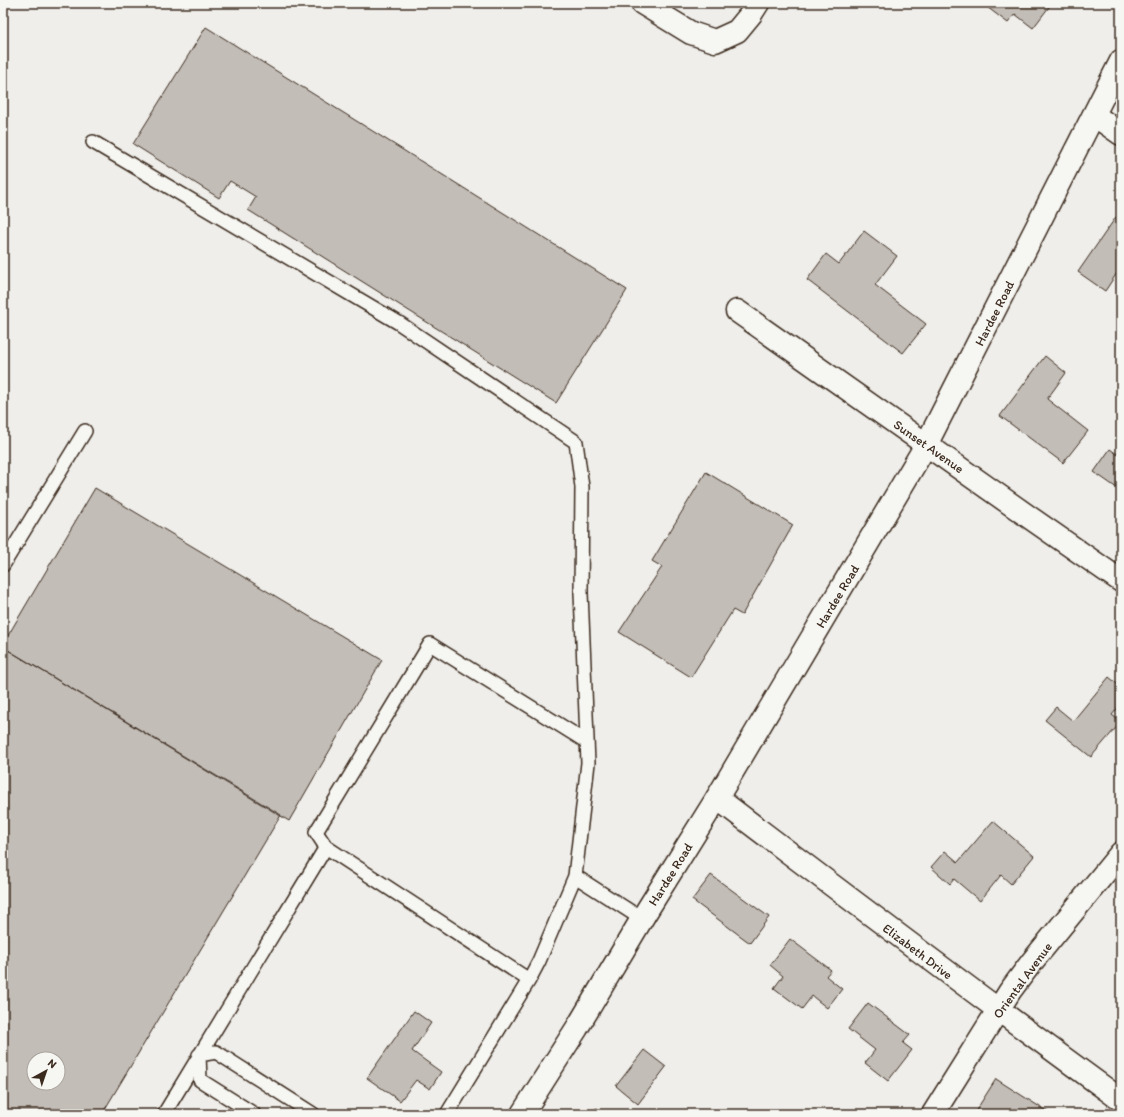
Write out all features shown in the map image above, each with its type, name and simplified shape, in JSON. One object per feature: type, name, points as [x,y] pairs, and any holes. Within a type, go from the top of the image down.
[{"type":"street","points":[[642,3],[691,33],[715,41],[737,31],[758,3]]},
{"type":"street","name":"Hardee Road","points":[[522,1114],[717,798],[926,445],[1121,61]]},
{"type":"street","points":[[1094,115],[1121,134]]},
{"type":"street","name":"Sunset Avenue","points":[[737,311],[1121,581]]},
{"type":"street","name":"Elizabeth Drive","points":[[717,798],[870,915],[1121,1100]]},
{"type":"street","name":"Oriental Avenue","points":[[933,1114],[1010,991],[1121,853]]},
{"type":"lane","points":[[93,142],[399,323],[576,442],[582,487],[581,593],[588,763],[576,876],[529,980],[447,1114]]},
{"type":"lane","points":[[3,565],[85,431]]},
{"type":"lane","points":[[529,980],[326,847],[316,832],[430,644],[587,742]]},
{"type":"lane","points":[[164,1114],[326,847]]},
{"type":"lane","points":[[576,876],[642,919]]},
{"type":"lane","points":[[199,1055],[216,1052],[313,1114]]},
{"type":"lane","points":[[199,1055],[200,1080],[254,1114]]},
{"type":"building","points":[[990,3],[1052,3],[1033,28],[1015,14],[1008,23],[987,7]]},
{"type":"building","points":[[206,27],[627,290],[556,403],[248,210],[256,197],[230,181],[219,198],[133,144]]},
{"type":"building","points":[[1116,217],[1121,220],[1121,267],[1105,291],[1078,272]]},
{"type":"building","points":[[864,231],[897,256],[875,285],[926,324],[903,353],[807,280],[826,254],[839,264]]},
{"type":"building","points":[[1045,356],[1066,373],[1047,399],[1088,431],[1063,463],[1000,416]]},
{"type":"building","points":[[1110,449],[1121,457],[1121,491],[1094,472]]},
{"type":"building","points":[[706,472],[793,525],[742,615],[733,610],[691,677],[619,632],[662,567],[652,561]]},
{"type":"building","points":[[95,488],[382,660],[289,821],[3,647],[3,644]]},
{"type":"building","points":[[3,647],[281,815],[102,1114],[3,1114]]},
{"type":"building","points":[[1109,677],[1121,687],[1121,704],[1112,715],[1121,722],[1091,757],[1045,720],[1056,707],[1073,721]]},
{"type":"building","points":[[993,821],[1034,856],[1011,884],[1001,875],[980,901],[954,879],[950,884],[931,867],[945,851],[958,862]]},
{"type":"building","points":[[711,875],[769,917],[750,943],[692,900]]},
{"type":"building","points":[[790,939],[831,970],[826,976],[842,989],[827,1008],[812,996],[802,1009],[774,988],[783,976],[770,965]]},
{"type":"building","points":[[1121,1001],[1121,1011],[1116,1007]]},
{"type":"building","points":[[868,1003],[910,1035],[903,1043],[912,1050],[888,1081],[865,1063],[875,1050],[848,1029]]},
{"type":"building","points":[[414,1011],[431,1023],[412,1051],[441,1072],[430,1089],[416,1080],[400,1101],[367,1078]]},
{"type":"building","points":[[644,1050],[666,1067],[638,1104],[616,1086]]},
{"type":"building","points":[[996,1079],[1051,1114],[978,1114],[975,1112]]},
{"type":"building","points":[[596,1108],[606,1114],[592,1114]]}]
